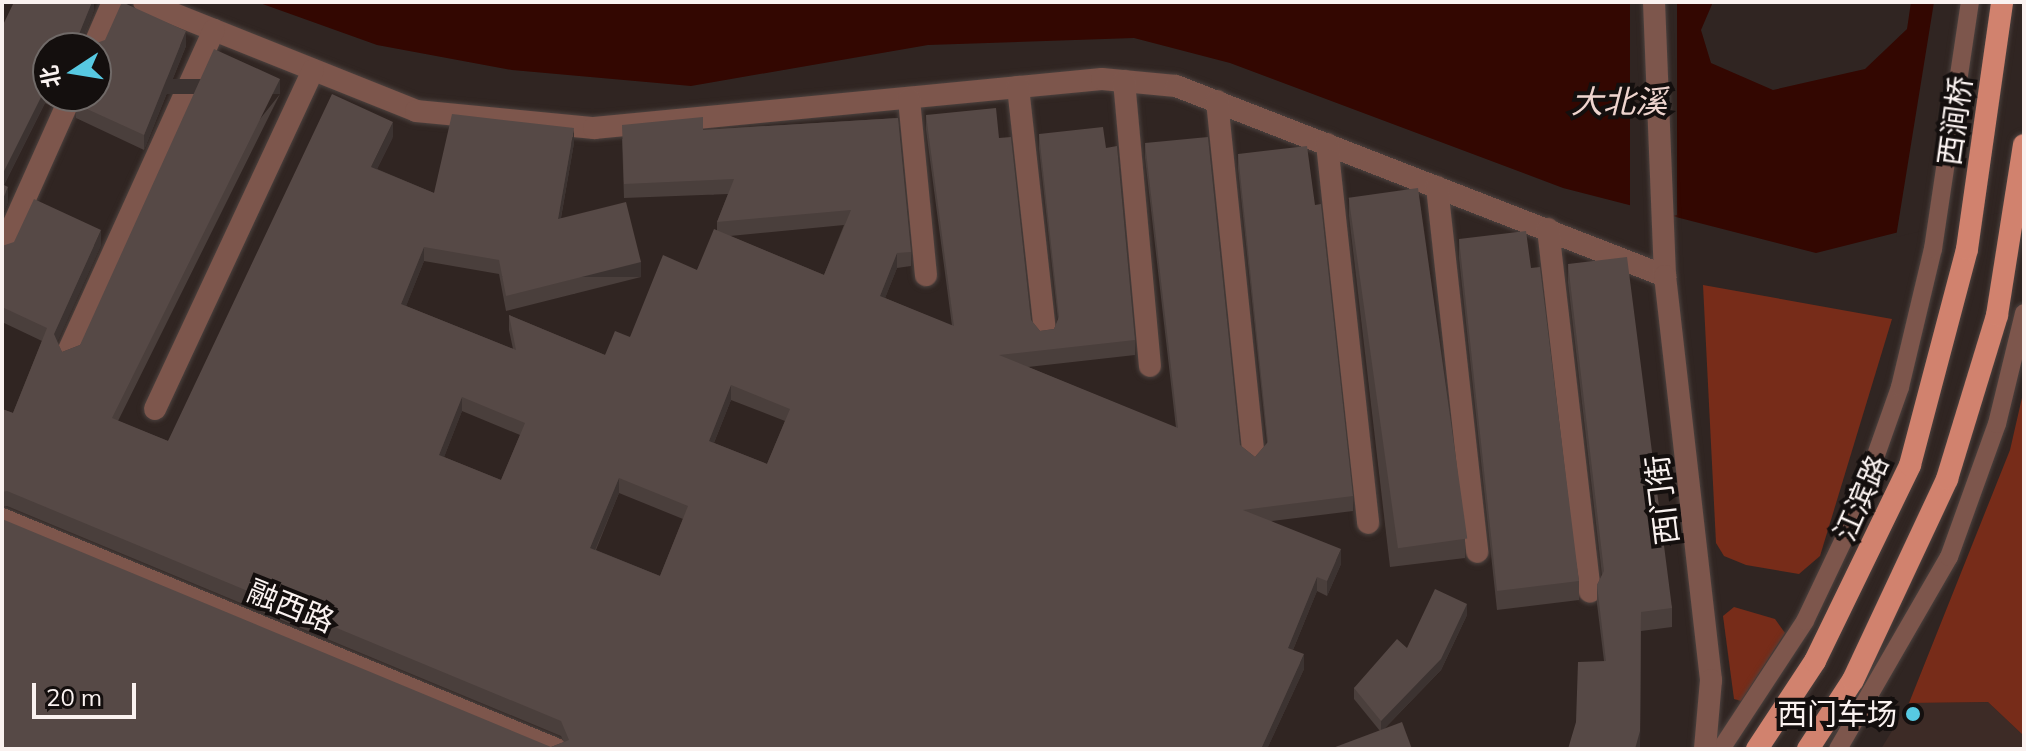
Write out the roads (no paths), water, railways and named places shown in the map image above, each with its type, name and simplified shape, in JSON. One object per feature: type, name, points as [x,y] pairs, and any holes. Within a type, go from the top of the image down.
[{"type":"main road","name":"西涧桥","points":[[1967,249],[2002,2]]},
{"type":"main road","points":[[1808,749],[1853,680],[1947,479],[1997,315],[2024,145]]},
{"type":"main road","name":"江滨路","points":[[1757,749],[1815,661],[1910,465],[1967,249]]},
{"type":"street","points":[[100,32],[113,2]]},
{"type":"street","points":[[144,2],[416,111],[594,128],[1018,87],[1124,81],[1176,86],[1665,276]]},
{"type":"street","name":"西门街","points":[[1654,2],[1667,245],[1665,276],[1711,680],[1705,749]]},
{"type":"street","points":[[67,354],[214,30]]},
{"type":"street","points":[[155,409],[313,70]]},
{"type":"street","points":[[1124,81],[1150,366]]},
{"type":"street","points":[[1018,87],[1045,333]]},
{"type":"street","points":[[909,99],[926,275]]},
{"type":"street","points":[[1217,101],[1254,458]]},
{"type":"street","points":[[2,250],[64,112]]},
{"type":"street","points":[[1327,144],[1368,523]]},
{"type":"street","points":[[1437,187],[1477,552]]},
{"type":"street","points":[[1548,229],[1590,592]]},
{"type":"street","name":"融西路","points":[[2,519],[556,749]]},
{"type":"lane","points":[[1721,749],[1805,621],[1853,520],[1900,387],[1933,249],[1970,2]]},
{"type":"lane","points":[[1838,749],[1949,557],[1997,424],[2024,313]]},
{"type":"water","name":"大北溪","points":[[257,2],[1713,2],[1701,30],[1711,63],[1773,90],[1865,69],[1907,29],[1911,2],[2024,2],[1919,227],[1816,253],[1563,188],[1230,63],[1134,38],[928,45],[691,86],[512,70],[377,45]]},
{"type":"place","name":"西门车场","points":[[1913,714]]}]
